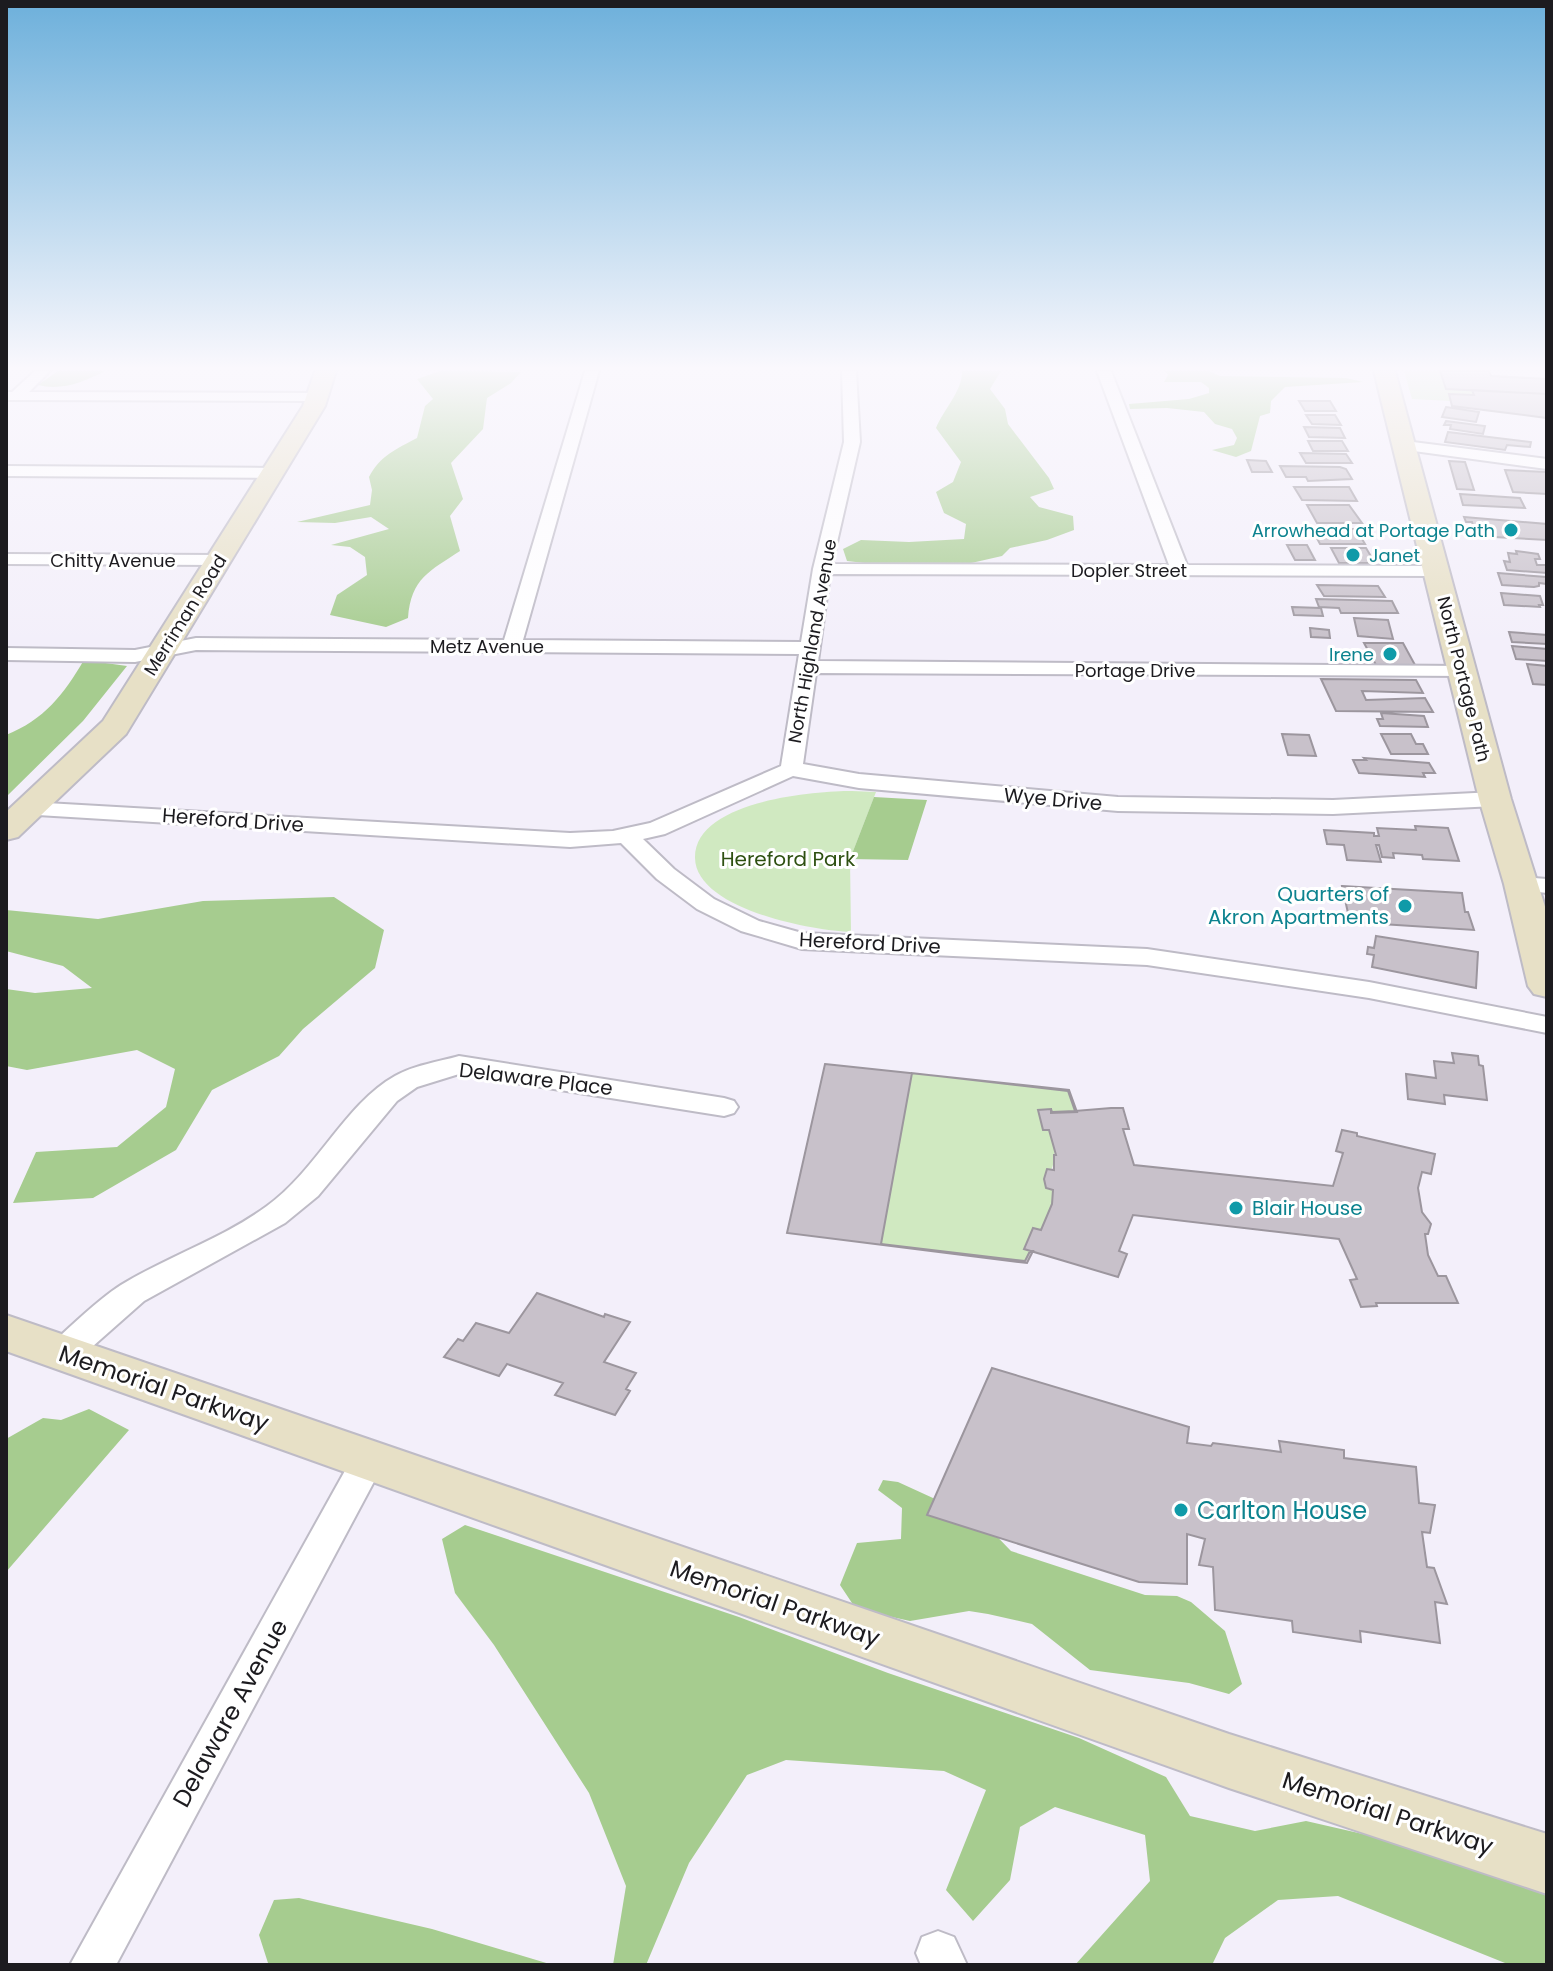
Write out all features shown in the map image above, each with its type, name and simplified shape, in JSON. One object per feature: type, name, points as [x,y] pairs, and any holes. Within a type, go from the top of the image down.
[{"type":"main road","name":"Merriman Road","points":[[6,830],[115,727],[278,463]]},
{"type":"main road","name":"North Portage Path","points":[[1409,463],[1495,799],[1535,885],[1547,986]]},
{"type":"main road","name":"Memorial Parkway","points":[[6,1333],[1229,1761],[1547,1864]]},
{"type":"street","points":[[512,646],[565,463]]},
{"type":"street","name":"North Highland Avenue","points":[[791,769],[822,569],[847,463]]},
{"type":"street","points":[[1139,463],[1180,571]]},
{"type":"street","points":[[6,471],[273,473]]},
{"type":"street","name":"Chitty Avenue","points":[[6,559],[219,560]]},
{"type":"street","name":"Dopler Street","points":[[822,569],[1436,571]]},
{"type":"street","name":"Metz Avenue","points":[[6,654],[135,656],[196,644],[512,646],[808,658]]},
{"type":"street","name":"Portage Drive","points":[[808,658],[1463,672]]},
{"type":"street","points":[[627,836],[689,817],[791,769]]},
{"type":"street","name":"Wye Drive","points":[[791,769],[859,781],[1118,804],[1333,807],[1495,799]]},
{"type":"street","name":"Hereford Drive","points":[[29,809],[499,837],[570,840],[627,836],[699,903],[752,929],[802,941],[1176,960],[1369,990],[1547,1025]]},
{"type":"street","name":"Delaware Place","points":[[63,1353],[129,1296],[220,1248],[293,1202],[330,1165],[381,1101],[402,1084],[428,1073],[459,1065],[724,1107]]},
{"type":"street","name":"Delaware Avenue","points":[[92,1965],[368,1461]]},
{"type":"green space","points":[[379,463],[451,463],[463,499],[450,516],[460,551],[431,570],[418,584],[408,618],[386,627],[330,615],[337,595],[367,575],[365,557],[350,547],[331,545],[389,529],[371,517],[335,523],[297,522],[370,505],[372,490],[369,477]]},
{"type":"green space","points":[[961,463],[1038,463],[1054,489],[1030,497],[1039,507],[1073,516],[1074,530],[1010,548],[1002,556],[967,564],[847,561],[843,549],[861,540],[909,542],[964,539],[966,524],[944,513],[936,492],[953,482]]},
{"type":"green space","points":[[84,660],[127,666],[83,721],[6,797],[6,735],[31,722],[52,705]]},
{"type":"green space","name":"Hereford Park","points":[[876,792],[850,859],[851,932],[810,927],[759,914],[714,891],[700,876],[695,858],[700,839],[714,823],[758,803],[811,793]]},
{"type":"green space","points":[[874,797],[927,800],[908,860],[850,859]]},
{"type":"green space","points":[[334,897],[384,930],[375,968],[303,1029],[279,1056],[212,1090],[176,1150],[93,1198],[13,1203],[36,1152],[117,1147],[166,1107],[175,1069],[137,1050],[27,1070],[6,1066],[6,989],[35,993],[92,988],[63,966],[6,951],[6,910],[98,919],[203,901]]},
{"type":"green space","points":[[912,1073],[1068,1091],[1075,1111],[1052,1112],[1051,1109],[1054,1156],[1050,1172],[1044,1179],[1047,1188],[1053,1190],[1052,1204],[1041,1230],[1033,1228],[1024,1248],[1030,1251],[1025,1261],[881,1244]]},
{"type":"green space","points":[[89,1409],[129,1430],[6,1572],[6,1439],[43,1418],[61,1420]]},
{"type":"green space","points":[[883,1480],[898,1482],[981,1520],[1011,1551],[1145,1595],[1177,1596],[1191,1602],[1225,1631],[1242,1684],[1229,1694],[1189,1683],[1090,1670],[1032,1624],[988,1614],[969,1611],[910,1621],[856,1609],[840,1585],[857,1543],[901,1539],[902,1508],[878,1490]]},
{"type":"green space","points":[[465,1525],[739,1617],[888,1673],[1079,1738],[1166,1777],[1190,1816],[1255,1831],[1306,1821],[1446,1853],[1547,1894],[1547,1965],[1510,1965],[1338,1896],[1278,1900],[1225,1938],[1212,1965],[1075,1965],[1150,1881],[1145,1835],[1055,1807],[1020,1827],[1010,1880],[973,1921],[946,1890],[986,1790],[944,1771],[786,1760],[747,1775],[689,1863],[646,1965],[613,1965],[626,1886],[589,1793],[494,1645],[455,1593],[442,1539]]},
{"type":"green space","points":[[299,1898],[432,1929],[553,1965],[272,1965],[268,1963],[259,1935],[274,1900]]},
{"type":"building","points":[[1248,463],[1267,463],[1272,472],[1252,472]]},
{"type":"building","points":[[1450,463],[1465,463],[1474,490],[1457,489]]},
{"type":"building","points":[[1280,466],[1340,467],[1346,469],[1352,479],[1308,481],[1306,477],[1286,477]]},
{"type":"building","points":[[1505,470],[1547,472],[1547,494],[1513,492]]},
{"type":"building","points":[[1294,487],[1349,487],[1357,501],[1302,500]]},
{"type":"building","points":[[1460,494],[1520,498],[1525,508],[1463,505]]},
{"type":"building","points":[[1307,505],[1349,505],[1362,523],[1317,523]]},
{"type":"building","name":"Arrowhead at Portage Path","points":[[1464,517],[1547,524],[1547,540],[1476,536],[1472,522],[1466,522]]},
{"type":"building","points":[[1312,529],[1356,529],[1365,544],[1320,544]]},
{"type":"building","points":[[1287,545],[1307,545],[1315,560],[1295,560]]},
{"type":"building","name":"Janet","points":[[1331,548],[1366,548],[1375,563],[1339,563]]},
{"type":"building","points":[[1516,551],[1538,554],[1540,559],[1535,559],[1537,565],[1546,565],[1547,573],[1507,570],[1504,561],[1510,562],[1508,553],[1517,554]]},
{"type":"building","points":[[1498,573],[1546,577],[1547,584],[1539,583],[1534,587],[1502,585]]},
{"type":"building","points":[[1317,585],[1378,586],[1385,597],[1324,596]]},
{"type":"building","points":[[1501,593],[1540,596],[1543,605],[1504,605]]},
{"type":"building","points":[[1316,599],[1392,601],[1398,613],[1341,613],[1339,608],[1319,607]]},
{"type":"building","points":[[1292,607],[1321,608],[1323,616],[1294,615]]},
{"type":"building","points":[[1354,618],[1388,620],[1393,639],[1358,636]]},
{"type":"building","points":[[1310,628],[1329,630],[1330,638],[1311,637]]},
{"type":"building","points":[[1509,632],[1547,635],[1547,644],[1512,642]]},
{"type":"building","name":"Irene","points":[[1364,643],[1403,643],[1415,665],[1376,665]]},
{"type":"building","points":[[1512,646],[1547,649],[1547,661],[1516,659]]},
{"type":"building","points":[[1527,664],[1547,666],[1547,685],[1533,684]]},
{"type":"building","points":[[1321,679],[1416,680],[1423,693],[1362,691],[1366,700],[1425,698],[1433,712],[1336,711]]},
{"type":"building","points":[[1381,713],[1424,716],[1428,727],[1380,726],[1377,719],[1383,719]]},
{"type":"building","points":[[1282,734],[1309,735],[1316,756],[1288,755]]},
{"type":"building","points":[[1381,734],[1411,734],[1416,744],[1423,744],[1428,754],[1391,754]]},
{"type":"building","points":[[1364,758],[1429,763],[1435,773],[1423,773],[1425,777],[1359,773],[1353,760],[1366,760]]},
{"type":"building","points":[[1415,826],[1448,828],[1459,861],[1393,853],[1394,858],[1382,857],[1379,845],[1376,845],[1381,862],[1347,860],[1344,845],[1327,844],[1324,830],[1374,833],[1374,836],[1379,836],[1377,828],[1416,830]]},
{"type":"building","name":"Quarters of Akron Apartments","points":[[1342,886],[1462,893],[1465,912],[1468,912],[1474,930],[1350,922]]},
{"type":"building","points":[[1376,936],[1478,952],[1476,988],[1372,967],[1374,955],[1367,954],[1368,947],[1374,948]]},
{"type":"building","points":[[1452,1053],[1478,1056],[1479,1065],[1483,1066],[1487,1100],[1444,1095],[1445,1104],[1408,1099],[1406,1074],[1436,1078],[1434,1061],[1454,1063]]},
{"type":"building","points":[[825,1064],[912,1073],[881,1244],[1025,1261],[1033,1251],[1027,1263],[787,1233]]},
{"type":"building","points":[[943,1077],[1069,1090],[1077,1112],[1051,1113],[1051,1109],[1052,1112],[1075,1111],[1068,1091]]},
{"type":"building","name":"Blair House","points":[[1123,1108],[1129,1129],[1123,1129],[1134,1165],[1333,1186],[1343,1153],[1336,1151],[1342,1130],[1435,1154],[1431,1174],[1422,1172],[1418,1188],[1422,1212],[1431,1224],[1428,1234],[1425,1234],[1428,1255],[1438,1276],[1446,1276],[1458,1303],[1376,1303],[1377,1306],[1361,1307],[1350,1280],[1357,1279],[1339,1239],[1133,1215],[1119,1251],[1127,1254],[1118,1277],[1024,1249],[1033,1228],[1041,1230],[1052,1204],[1053,1190],[1046,1188],[1044,1179],[1047,1169],[1054,1170],[1056,1155],[1049,1130],[1043,1130],[1038,1110],[1051,1109],[1051,1113]]},
{"type":"building","points":[[537,1293],[604,1317],[605,1314],[630,1322],[604,1362],[636,1373],[626,1389],[630,1391],[615,1415],[555,1395],[563,1383],[507,1364],[499,1376],[444,1357],[458,1339],[463,1341],[476,1323],[509,1333]]},
{"type":"building","name":"Carlton House","points":[[992,1368],[1189,1427],[1187,1443],[1211,1446],[1213,1443],[1281,1452],[1279,1441],[1344,1450],[1344,1458],[1416,1467],[1419,1503],[1435,1505],[1430,1533],[1422,1532],[1427,1567],[1434,1568],[1447,1604],[1435,1602],[1440,1643],[1360,1631],[1361,1642],[1293,1632],[1292,1621],[1215,1610],[1213,1567],[1199,1565],[1205,1539],[1187,1534],[1187,1584],[1139,1582],[927,1515]]},
{"type":"place","name":"Arrowhead at Portage Path","points":[[1511,530]]},
{"type":"place","name":"Janet","points":[[1353,555]]},
{"type":"place","name":"Irene","points":[[1390,654]]},
{"type":"place","name":"Quarters of Akron Apartments","points":[[1405,906]]},
{"type":"place","name":"Blair House","points":[[1236,1208]]},
{"type":"place","name":"Carlton House","points":[[1181,1510]]}]
